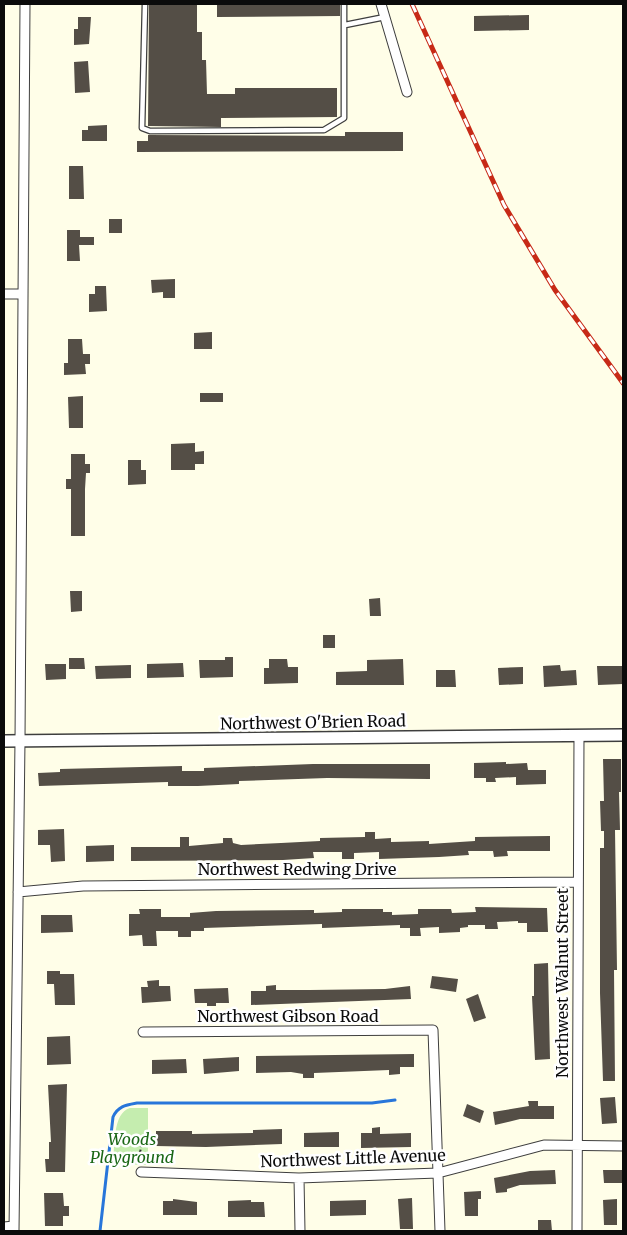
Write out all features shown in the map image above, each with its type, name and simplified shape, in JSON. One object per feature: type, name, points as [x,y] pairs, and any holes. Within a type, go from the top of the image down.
[{"type":"street","points":[[4,1227],[14,1228],[20,741],[25,4]]},
{"type":"street","points":[[381,4],[407,92]]},
{"type":"street","points":[[4,294],[22,294]]},
{"type":"street","name":"Northwest O'Brien Road","points":[[4,741],[623,735]]},
{"type":"street","name":"Northwest Walnut Street","points":[[577,1231],[579,736]]},
{"type":"street","name":"Northwest Redwing Drive","points":[[18,892],[84,886],[577,882]]},
{"type":"street","name":"Northwest Gibson Road","points":[[143,1032],[434,1030],[438,1173]]},
{"type":"street","name":"Northwest Little Avenue","points":[[141,1172],[299,1178],[438,1173],[544,1145],[623,1146]]},
{"type":"street","points":[[438,1173],[440,1231]]},
{"type":"street","points":[[299,1178],[300,1231]]},
{"type":"lane","points":[[146,4],[142,128],[150,131],[324,130],[344,118],[344,4]]},
{"type":"lane","points":[[345,25],[385,16]]},
{"type":"path","points":[[141,1146],[138,1171],[141,1172]]},
{"type":"green space","name":"Woods Playground","points":[[130,1108],[148,1108],[148,1165],[113,1164],[117,1124],[124,1111]]},
{"type":"building","points":[[149,4],[197,4],[197,32],[202,32],[202,60],[206,60],[207,94],[235,94],[235,88],[337,88],[337,117],[221,118],[221,127],[148,126]]},
{"type":"building","points":[[217,4],[340,4],[340,16],[217,17]]},
{"type":"building","points":[[529,15],[529,30],[474,31],[474,16]]},
{"type":"building","points":[[78,17],[91,17],[89,44],[74,45],[74,29],[78,29]]},
{"type":"building","points":[[88,61],[90,92],[75,93],[74,62]]},
{"type":"building","points":[[107,125],[107,141],[82,141],[82,130],[88,130],[88,126]]},
{"type":"building","points":[[345,132],[403,132],[403,151],[137,152],[137,141],[148,141],[148,135],[345,136]]},
{"type":"building","points":[[69,166],[83,166],[84,199],[69,199]]},
{"type":"building","points":[[109,219],[122,219],[122,233],[109,233]]},
{"type":"building","points":[[67,230],[80,230],[80,237],[94,237],[94,245],[79,245],[80,261],[67,261]]},
{"type":"building","points":[[175,279],[175,298],[163,298],[163,292],[152,293],[151,280]]},
{"type":"building","points":[[95,286],[106,286],[107,311],[89,312],[89,294],[95,294]]},
{"type":"building","points":[[212,332],[212,349],[194,349],[194,333]]},
{"type":"building","points":[[68,339],[82,339],[83,354],[90,354],[90,364],[85,364],[86,374],[64,375],[64,363],[68,363]]},
{"type":"building","points":[[200,393],[223,393],[223,402],[200,402]]},
{"type":"building","points":[[83,396],[83,428],[69,428],[68,397]]},
{"type":"building","points":[[195,443],[195,452],[204,451],[204,464],[195,464],[195,470],[171,470],[171,444]]},
{"type":"building","points":[[71,454],[85,454],[85,464],[90,464],[90,473],[86,473],[85,536],[71,536],[71,489],[66,489],[66,479],[71,479]]},
{"type":"building","points":[[128,460],[141,460],[141,470],[146,470],[146,484],[128,485]]},
{"type":"building","points":[[70,591],[82,591],[82,611],[71,612]]},
{"type":"building","points":[[380,598],[381,616],[370,616],[369,599]]},
{"type":"building","points":[[323,635],[335,635],[335,648],[323,648]]},
{"type":"building","points":[[225,657],[233,657],[233,677],[200,678],[199,660],[225,660]]},
{"type":"building","points":[[69,658],[84,658],[85,669],[69,669]]},
{"type":"building","points":[[269,659],[287,659],[288,667],[298,667],[298,683],[264,684],[264,668],[269,668]]},
{"type":"building","points":[[403,659],[404,685],[336,685],[336,672],[367,671],[367,660]]},
{"type":"building","points":[[183,663],[184,677],[147,678],[147,664]]},
{"type":"building","points":[[45,664],[66,664],[66,679],[46,680]]},
{"type":"building","points":[[131,665],[131,678],[96,679],[95,666]]},
{"type":"building","points":[[560,665],[561,671],[576,670],[577,685],[544,687],[543,666]]},
{"type":"building","points":[[597,666],[623,666],[623,684],[598,685]]},
{"type":"building","points":[[523,667],[523,684],[499,685],[498,668]]},
{"type":"building","points":[[436,670],[455,670],[456,687],[436,687]]},
{"type":"building","points":[[603,759],[621,759],[621,792],[619,792],[620,830],[615,830],[617,970],[614,970],[615,1081],[603,1081],[600,993],[600,848],[604,848],[604,831],[601,831],[600,801],[604,801]]},
{"type":"building","points":[[506,762],[506,764],[527,763],[528,770],[546,770],[546,784],[516,785],[516,777],[495,778],[496,782],[486,782],[486,778],[474,778],[474,763]]},
{"type":"building","points":[[313,764],[430,764],[430,779],[327,778],[239,781],[239,784],[198,786],[168,786],[168,782],[39,786],[38,773],[60,772],[60,769],[182,766],[182,771],[204,771],[204,768]]},
{"type":"building","points":[[64,829],[65,861],[51,862],[50,845],[38,845],[38,830]]},
{"type":"building","points":[[365,832],[375,832],[375,839],[391,838],[391,842],[429,841],[429,844],[475,841],[475,837],[550,836],[550,851],[507,851],[508,856],[494,857],[493,851],[468,851],[469,855],[379,859],[379,852],[354,853],[354,859],[342,859],[342,852],[313,852],[314,858],[283,860],[131,861],[131,847],[180,847],[180,837],[189,837],[189,846],[223,843],[223,838],[232,838],[233,843],[241,845],[320,841],[320,838],[365,837]]},
{"type":"building","points":[[114,845],[114,861],[86,862],[86,846]]},
{"type":"building","points":[[475,907],[547,908],[548,932],[527,932],[527,923],[518,923],[518,921],[497,922],[498,929],[485,929],[485,925],[468,925],[468,927],[460,928],[460,932],[439,933],[439,927],[420,928],[421,936],[410,936],[410,928],[400,928],[400,925],[322,928],[322,924],[204,928],[204,931],[191,931],[191,937],[178,937],[178,931],[156,931],[157,946],[143,946],[142,935],[129,936],[129,914],[140,914],[139,909],[161,909],[161,917],[190,917],[190,913],[216,911],[314,910],[314,913],[342,912],[342,909],[383,909],[383,912],[392,912],[392,915],[418,914],[418,909],[451,909],[452,913],[476,912]]},
{"type":"building","points":[[41,915],[72,915],[73,932],[41,933]]},
{"type":"building","points":[[548,963],[550,1059],[535,1060],[532,996],[534,996],[534,964]]},
{"type":"building","points":[[47,971],[60,971],[60,974],[74,974],[75,1005],[55,1005],[54,984],[47,984]]},
{"type":"building","points":[[432,976],[458,979],[456,992],[430,988]]},
{"type":"building","points":[[159,980],[159,986],[170,986],[171,1001],[142,1003],[141,987],[148,987],[147,981]]},
{"type":"building","points":[[276,985],[276,990],[385,989],[410,986],[411,999],[251,1005],[251,991],[266,991],[266,986]]},
{"type":"building","points":[[228,988],[229,1003],[216,1003],[216,1006],[207,1006],[207,1003],[195,1003],[194,989]]},
{"type":"building","points":[[478,994],[486,1018],[474,1022],[466,999]]},
{"type":"building","points":[[70,1036],[71,1064],[47,1065],[47,1037]]},
{"type":"building","points":[[414,1054],[414,1067],[400,1067],[400,1074],[389,1075],[389,1070],[314,1073],[314,1078],[303,1078],[303,1074],[291,1072],[256,1073],[256,1056]]},
{"type":"building","points":[[239,1057],[239,1071],[204,1074],[203,1059]]},
{"type":"building","points":[[186,1059],[187,1073],[152,1074],[152,1060]]},
{"type":"building","points":[[67,1084],[65,1172],[46,1172],[45,1159],[49,1159],[49,1142],[51,1142],[48,1085]]},
{"type":"building","points":[[615,1097],[617,1123],[602,1124],[600,1098]]},
{"type":"building","points":[[528,1101],[538,1101],[538,1106],[554,1106],[554,1119],[520,1119],[495,1125],[493,1112],[529,1106]]},
{"type":"building","points":[[467,1104],[484,1111],[480,1123],[463,1116]]},
{"type":"building","points":[[380,1127],[380,1134],[411,1133],[411,1147],[361,1148],[361,1133],[372,1133],[372,1128]]},
{"type":"building","points":[[282,1129],[282,1144],[206,1147],[156,1146],[156,1131],[192,1131],[192,1134],[253,1133],[253,1130]]},
{"type":"building","points":[[339,1132],[339,1147],[304,1147],[304,1133]]},
{"type":"building","points":[[555,1170],[556,1184],[520,1185],[507,1189],[507,1192],[496,1193],[494,1178],[530,1171]]},
{"type":"building","points":[[603,1170],[623,1170],[623,1183],[604,1183]]},
{"type":"building","points":[[481,1191],[481,1199],[478,1199],[478,1216],[465,1216],[464,1192]]},
{"type":"building","points":[[44,1193],[63,1193],[64,1206],[69,1206],[69,1216],[63,1216],[63,1226],[45,1226]]},
{"type":"building","points":[[412,1198],[413,1229],[400,1229],[398,1199]]},
{"type":"building","points":[[173,1199],[197,1202],[197,1215],[163,1215],[163,1201],[173,1201]]},
{"type":"building","points":[[617,1199],[617,1225],[604,1225],[603,1200]]},
{"type":"building","points":[[251,1200],[251,1202],[264,1202],[265,1217],[228,1217],[228,1201]]},
{"type":"building","points":[[366,1200],[366,1215],[330,1216],[330,1201]]},
{"type":"building","points":[[538,1220],[551,1220],[552,1231],[538,1231]]},
{"type":"waterway","points":[[100,1231],[113,1117],[117,1110],[129,1104],[372,1103],[395,1100]]},
{"type":"railway","points":[[412,4],[504,205],[555,290],[623,383]]}]
